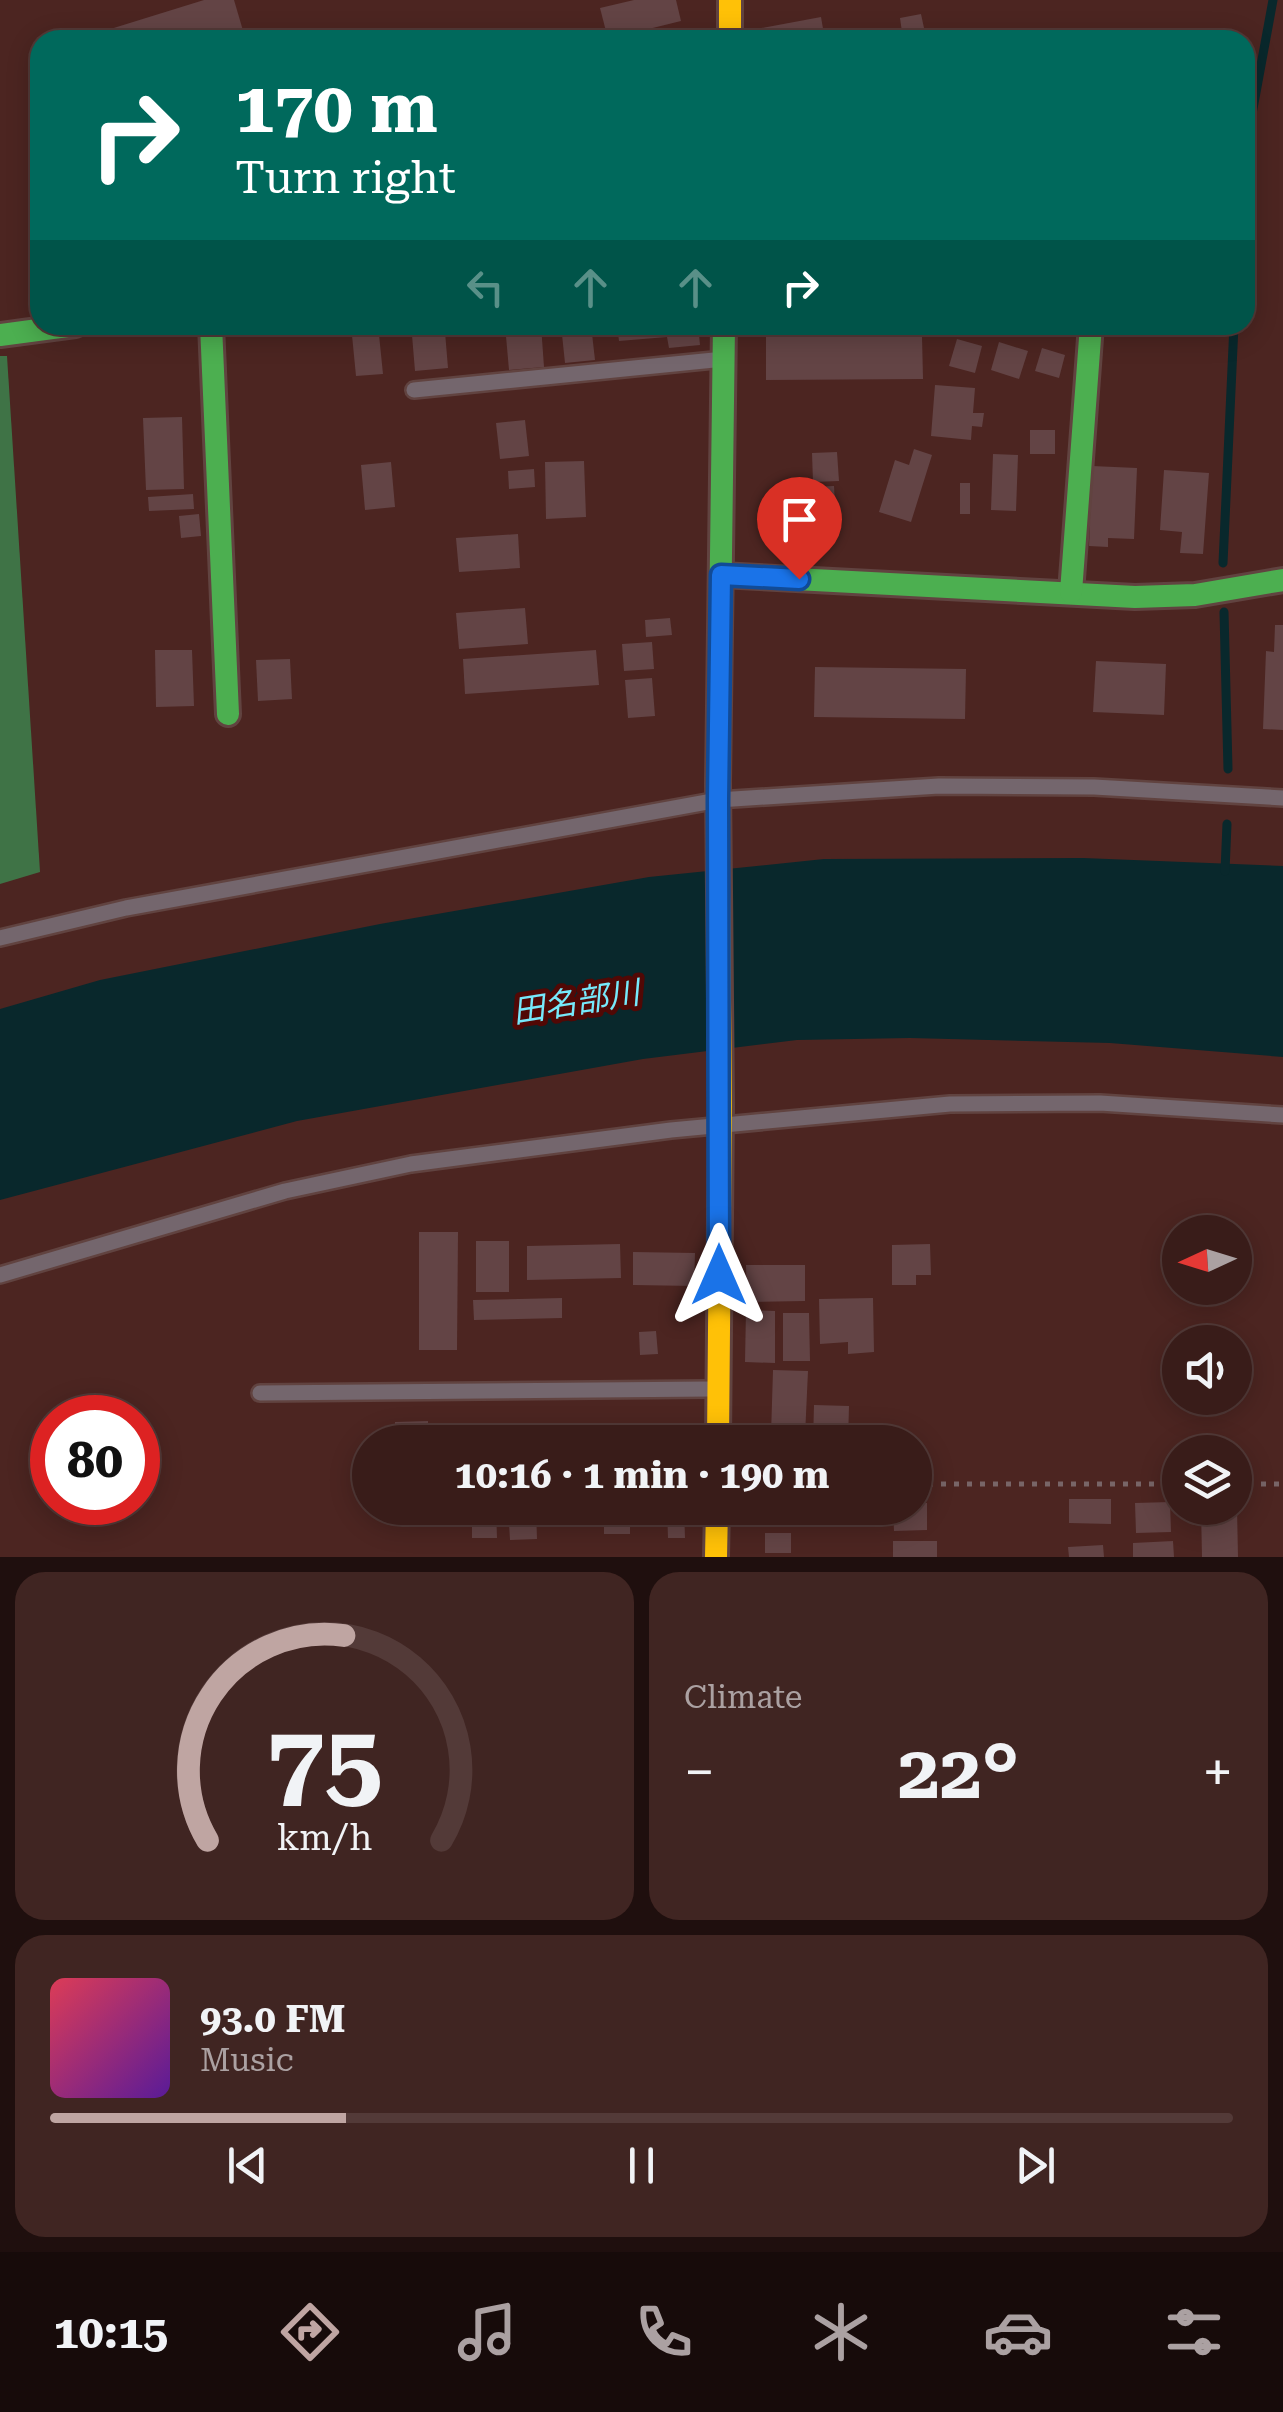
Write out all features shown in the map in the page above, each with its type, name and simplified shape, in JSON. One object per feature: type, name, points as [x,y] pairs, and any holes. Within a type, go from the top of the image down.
[{"type":"main road","points":[[730,0],[730,30]]},
{"type":"main road","points":[[0,336],[30,332]]},
{"type":"main road","points":[[210,335],[228,714]]},
{"type":"main road","points":[[718,1425],[718,812],[724,335]]},
{"type":"main road","points":[[1070,592],[1089,335]]},
{"type":"main road","points":[[721,575],[1135,596],[1196,595],[1283,580]]},
{"type":"main road","points":[[716,1557],[717,1525]]},
{"type":"lane","points":[[414,390],[724,358]]},
{"type":"lane","points":[[0,938],[126,908],[718,812],[940,786],[1094,787],[1283,798]]},
{"type":"lane","points":[[0,1274],[285,1191],[410,1164],[720,1115],[950,1104],[1100,1103],[1283,1115]]},
{"type":"lane","points":[[260,1393],[719,1388]]},
{"type":"path","points":[[932,1484],[1162,1484]]},
{"type":"path","points":[[1252,1484],[1283,1484]]},
{"type":"green space","points":[[0,356],[7,356],[40,872],[0,884]]},
{"type":"water","name":"田名部川","points":[[1083,858],[1283,866],[1283,1057],[1110,1043],[910,1038],[797,1040],[643,1059],[297,1121],[0,1200],[0,1009],[100,980],[380,924],[649,877],[824,859]]},
{"type":"building","points":[[204,0],[234,0],[243,30],[107,30]]},
{"type":"building","points":[[634,0],[676,0],[681,21],[644,30],[606,30],[600,8]]},
{"type":"building","points":[[921,14],[924,28],[902,30],[900,18]]},
{"type":"building","points":[[821,17],[823,30],[756,30]]},
{"type":"building","points":[[352,335],[379,335],[383,374],[356,376]]},
{"type":"building","points":[[412,335],[445,335],[448,368],[415,371]]},
{"type":"building","points":[[506,335],[542,335],[544,367],[509,370]]},
{"type":"building","points":[[562,335],[592,335],[595,360],[565,363]]},
{"type":"building","points":[[618,335],[699,335],[700,345],[669,348],[667,337],[619,341]]},
{"type":"building","points":[[922,336],[923,379],[766,380],[766,337]]},
{"type":"building","points":[[957,339],[982,346],[975,373],[949,366]]},
{"type":"building","points":[[999,342],[1028,351],[1019,379],[991,370]]},
{"type":"building","points":[[1042,348],[1065,355],[1059,378],[1035,371]]},
{"type":"building","points":[[935,385],[975,388],[973,413],[984,413],[982,427],[972,426],[971,440],[931,436]]},
{"type":"building","points":[[182,417],[184,489],[146,490],[143,418]]},
{"type":"building","points":[[525,420],[529,456],[500,459],[496,423]]},
{"type":"building","points":[[1030,430],[1055,430],[1055,454],[1030,454]]},
{"type":"building","points":[[914,449],[932,455],[911,522],[879,512],[895,460],[909,465]]},
{"type":"building","points":[[837,452],[839,481],[813,482],[812,453]]},
{"type":"building","points":[[993,454],[1018,455],[1016,511],[991,510]]},
{"type":"building","points":[[584,461],[586,517],[546,519],[545,462]]},
{"type":"building","points":[[391,462],[395,507],[365,510],[361,465]]},
{"type":"building","points":[[1092,466],[1137,468],[1134,539],[1108,538],[1108,547],[1089,546]]},
{"type":"building","points":[[534,469],[535,487],[509,489],[508,471]]},
{"type":"building","points":[[1164,470],[1209,473],[1203,554],[1180,553],[1182,532],[1160,530]]},
{"type":"building","points":[[960,483],[970,483],[970,514],[960,514]]},
{"type":"building","points":[[834,486],[836,522],[813,524],[811,487]]},
{"type":"building","points":[[193,494],[194,509],[149,511],[148,497]]},
{"type":"building","points":[[199,514],[201,536],[181,538],[179,516]]},
{"type":"building","points":[[518,534],[520,568],[459,572],[456,538]]},
{"type":"building","points":[[525,608],[528,644],[459,649],[456,613]]},
{"type":"building","points":[[670,618],[672,635],[646,637],[645,620]]},
{"type":"building","points":[[1275,625],[1283,625],[1283,730],[1263,729],[1266,651],[1274,652]]},
{"type":"building","points":[[652,642],[654,669],[624,671],[622,644]]},
{"type":"building","points":[[155,650],[192,650],[194,706],[156,707]]},
{"type":"building","points":[[596,650],[599,685],[465,694],[463,659]]},
{"type":"building","points":[[290,659],[292,699],[258,701],[256,660]]},
{"type":"building","points":[[1096,661],[1166,664],[1164,715],[1093,712]]},
{"type":"building","points":[[815,667],[966,669],[965,719],[814,717]]},
{"type":"building","points":[[652,678],[655,716],[628,718],[625,680]]},
{"type":"building","points":[[419,1232],[458,1232],[457,1350],[419,1350]]},
{"type":"building","points":[[476,1241],[509,1241],[509,1292],[476,1292]]},
{"type":"building","points":[[620,1244],[621,1278],[527,1280],[527,1246]]},
{"type":"building","points":[[930,1244],[931,1275],[916,1275],[916,1285],[892,1285],[892,1245]]},
{"type":"building","points":[[633,1252],[695,1253],[694,1286],[633,1285]]},
{"type":"building","points":[[746,1265],[805,1265],[805,1301],[747,1302]]},
{"type":"building","points":[[562,1298],[562,1318],[474,1320],[473,1300]]},
{"type":"building","points":[[873,1298],[874,1352],[848,1354],[848,1342],[820,1344],[819,1299]]},
{"type":"building","points":[[746,1310],[775,1311],[775,1363],[745,1362]]},
{"type":"building","points":[[783,1313],[809,1313],[810,1361],[783,1361]]},
{"type":"building","points":[[656,1331],[658,1354],[640,1355],[639,1332]]},
{"type":"building","points":[[773,1370],[808,1371],[806,1425],[771,1425]]},
{"type":"building","points":[[814,1405],[849,1406],[848,1425],[813,1425]]},
{"type":"building","points":[[428,1421],[428,1425],[395,1425]]},
{"type":"building","points":[[1069,1499],[1111,1499],[1111,1524],[1069,1523]]},
{"type":"building","points":[[1162,1502],[1162,1525],[1171,1525],[1171,1532],[1136,1533],[1135,1503]]},
{"type":"building","points":[[472,1525],[497,1525],[497,1538],[472,1538]]},
{"type":"building","points":[[509,1525],[537,1525],[537,1539],[510,1540]]},
{"type":"building","points":[[604,1525],[630,1525],[630,1534],[604,1534]]},
{"type":"building","points":[[668,1525],[685,1525],[685,1538],[668,1538]]},
{"type":"building","points":[[894,1525],[927,1525],[927,1530],[894,1531]]},
{"type":"building","points":[[1201,1525],[1237,1525],[1238,1557],[1202,1557]]},
{"type":"building","points":[[765,1533],[791,1533],[791,1553],[765,1553]]},
{"type":"building","points":[[893,1541],[937,1541],[937,1557],[893,1557]]},
{"type":"building","points":[[1173,1541],[1174,1557],[1133,1557],[1133,1543]]},
{"type":"building","points":[[1103,1545],[1104,1557],[1069,1557],[1068,1547]]},
{"type":"waterway","points":[[1255,98],[1273,0]]},
{"type":"waterway","points":[[1223,563],[1234,335]]},
{"type":"waterway","points":[[1224,612],[1228,769]]},
{"type":"waterway","points":[[1225,871],[1227,824]]},
{"type":"traffic: fast","points":[[0,335],[30,331]]},
{"type":"traffic: fast","points":[[211,335],[228,714]]},
{"type":"traffic: fast","points":[[718,783],[724,335]]},
{"type":"traffic: fast","points":[[1071,592],[1090,335]]},
{"type":"traffic: fast","points":[[721,575],[1135,597],[1195,595],[1283,580]]},
{"type":"traffic: slow","points":[[730,0],[730,30]]},
{"type":"traffic: slow","points":[[718,783],[718,1425]]},
{"type":"traffic: slow","points":[[716,1557],[717,1525]]},
{"type":"route","points":[[719,1275],[721,575],[799,579]]}]
